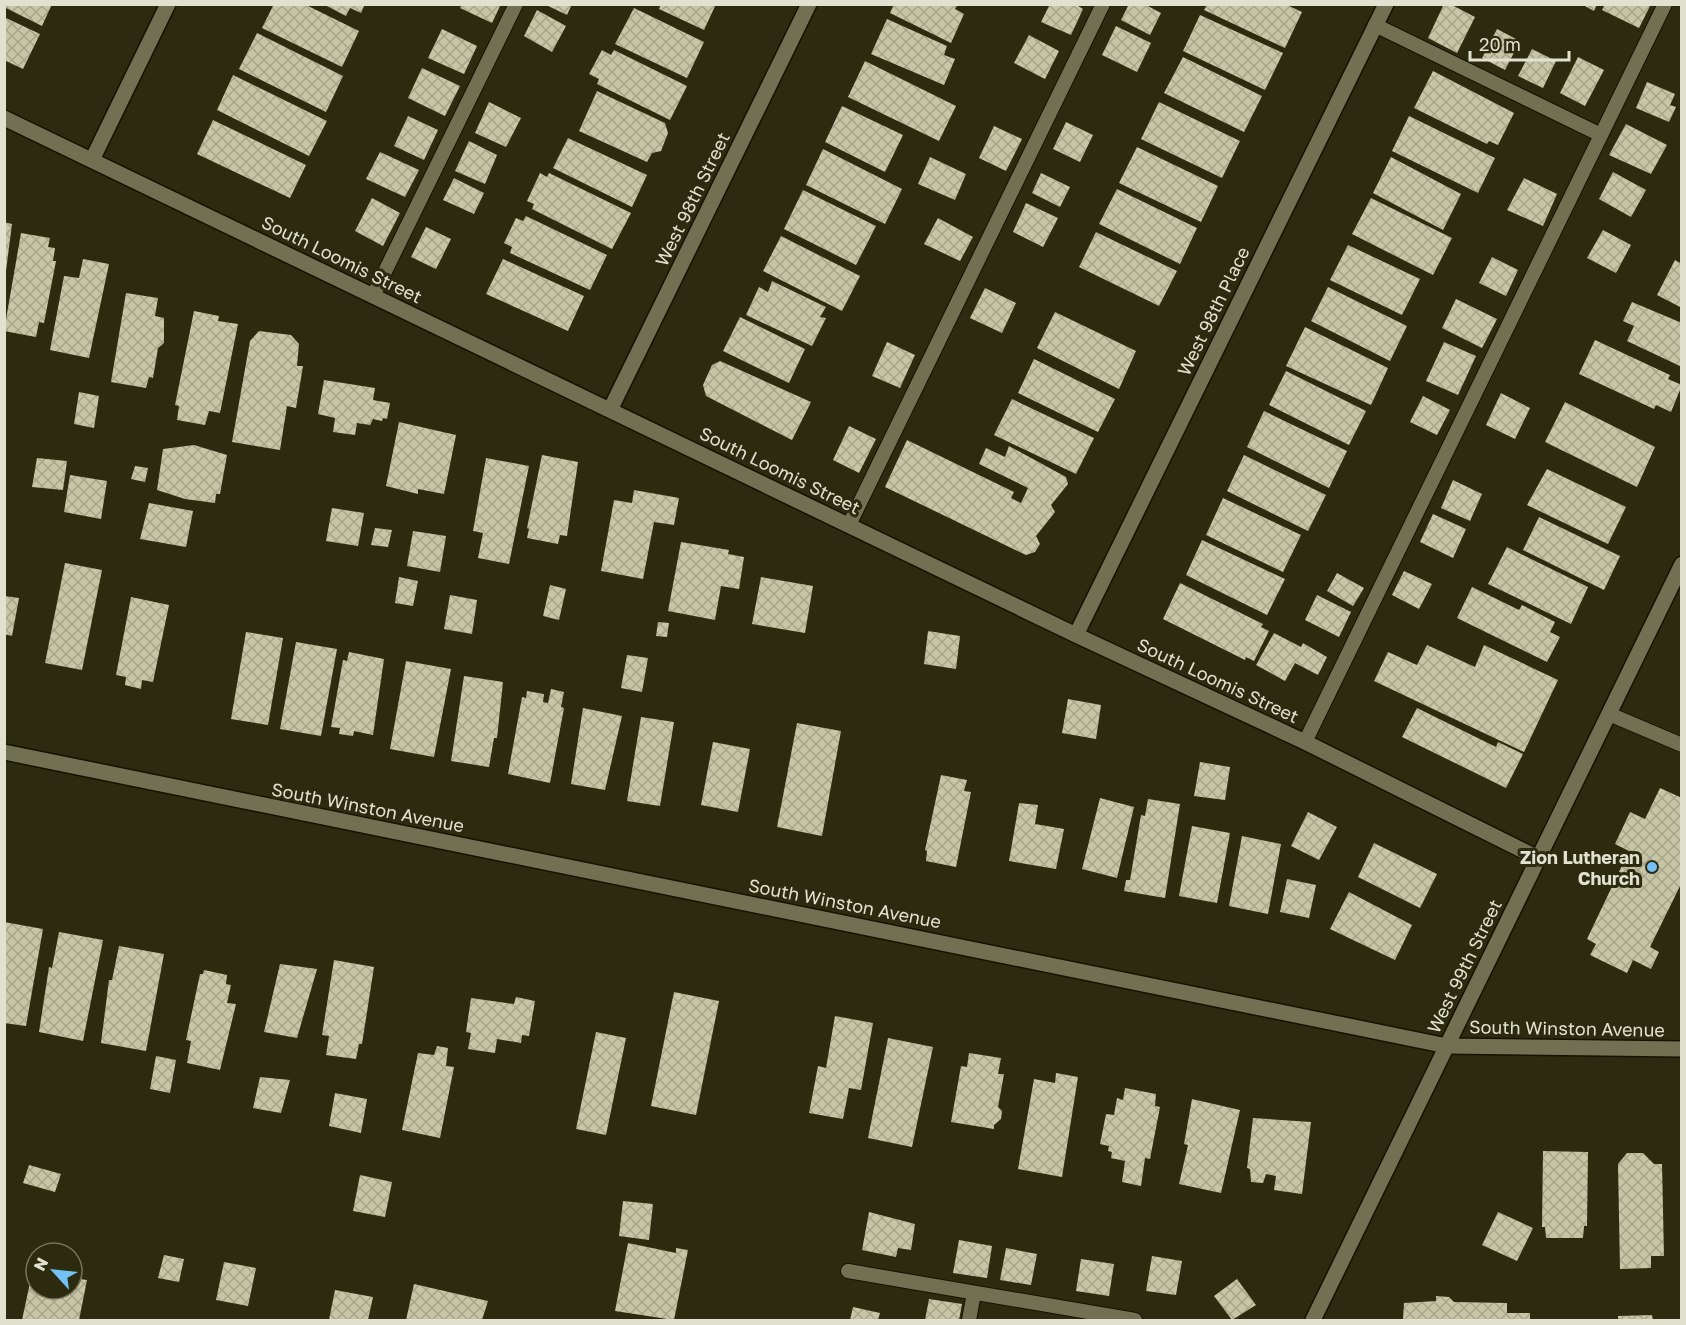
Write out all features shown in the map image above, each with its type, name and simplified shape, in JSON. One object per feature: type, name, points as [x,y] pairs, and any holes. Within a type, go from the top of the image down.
[{"type":"street","points":[[92,160],[168,4]]},
{"type":"street","name":"West 98th Street","points":[[610,410],[809,4]]},
{"type":"street","name":"West 98th Place","points":[[1076,635],[1375,25],[1382,6]]},
{"type":"street","name":"South Loomis Street","points":[[4,118],[1076,635],[1305,742],[1538,858]]},
{"type":"street","name":"West 99th Street","points":[[1313,1320],[1682,564]]},
{"type":"street","name":"South Winston Avenue","points":[[4,753],[1447,1046],[1682,1049]]},
{"type":"lane","points":[[373,296],[516,4]]},
{"type":"lane","points":[[849,525],[1103,4]]},
{"type":"lane","points":[[1305,742],[1665,4]]},
{"type":"lane","points":[[1375,25],[1601,135]]},
{"type":"lane","points":[[1608,714],[1682,745]]},
{"type":"lane","points":[[848,1271],[1135,1320]]},
{"type":"lane","points":[[969,1320],[974,1293]]},
{"type":"building","points":[[4,4],[52,4],[42,26],[4,7]]},
{"type":"building","points":[[274,4],[304,4],[359,31],[342,67],[262,28]]},
{"type":"building","points":[[323,4],[365,4],[361,13],[350,8],[346,16]]},
{"type":"building","points":[[462,4],[501,4],[492,23],[460,8]]},
{"type":"building","points":[[544,4],[572,4],[567,15]]},
{"type":"building","points":[[661,4],[716,4],[704,30],[659,9]]},
{"type":"building","points":[[894,4],[958,4],[955,9],[964,14],[951,43],[890,13]]},
{"type":"building","points":[[1050,4],[1075,4],[1083,9],[1071,35],[1041,22]]},
{"type":"building","points":[[1129,4],[1144,4],[1161,13],[1150,35],[1121,20]]},
{"type":"building","points":[[1444,4],[1450,4],[1475,17],[1457,53],[1428,38]]},
{"type":"building","points":[[1581,4],[1597,4],[1594,11]]},
{"type":"building","points":[[1605,4],[1651,4],[1639,28],[1602,10]]},
{"type":"building","points":[[1207,5],[1287,5],[1302,12],[1285,48],[1204,10]]},
{"type":"building","points":[[634,8],[704,42],[687,78],[615,44]]},
{"type":"building","points":[[537,10],[566,26],[552,52],[524,36]]},
{"type":"building","points":[[1200,15],[1283,53],[1265,90],[1183,51]]},
{"type":"building","points":[[4,17],[40,34],[23,69],[4,60]]},
{"type":"building","points":[[887,19],[947,46],[944,55],[955,59],[944,85],[871,54]]},
{"type":"building","points":[[1116,26],[1151,43],[1137,72],[1102,55]]},
{"type":"building","points":[[442,29],[477,46],[464,74],[428,58]]},
{"type":"building","points":[[1497,29],[1520,41],[1505,70],[1482,58]]},
{"type":"building","points":[[257,33],[343,76],[326,112],[239,69]]},
{"type":"building","points":[[1029,35],[1059,51],[1045,79],[1014,63]]},
{"type":"building","points":[[1532,49],[1556,61],[1543,88],[1518,76]]},
{"type":"building","points":[[602,50],[611,55],[614,50],[687,86],[670,120],[597,84],[599,79],[589,74]]},
{"type":"building","points":[[1183,57],[1262,96],[1244,132],[1164,93]]},
{"type":"building","points":[[1578,57],[1604,70],[1585,106],[1560,93]]},
{"type":"building","points":[[865,61],[956,106],[939,141],[848,97]]},
{"type":"building","points":[[422,68],[460,86],[445,116],[408,98]]},
{"type":"building","points":[[1433,71],[1514,113],[1498,145],[1489,141],[1487,144],[1414,108]]},
{"type":"building","points":[[233,75],[327,121],[309,156],[217,110]]},
{"type":"building","points":[[1647,82],[1675,94],[1670,105],[1676,107],[1669,122],[1636,108]]},
{"type":"building","points":[[597,91],[665,123],[668,133],[661,151],[652,153],[647,162],[579,131]]},
{"type":"building","points":[[489,102],[521,118],[506,147],[475,133]]},
{"type":"building","points":[[1159,102],[1240,141],[1222,178],[1141,139]]},
{"type":"building","points":[[842,106],[903,135],[885,172],[825,142]]},
{"type":"building","points":[[408,116],[438,130],[424,160],[394,146]]},
{"type":"building","points":[[1409,116],[1495,158],[1478,193],[1392,151]]},
{"type":"building","points":[[213,120],[306,165],[290,198],[197,154]]},
{"type":"building","points":[[1066,122],[1093,135],[1080,162],[1053,149]]},
{"type":"building","points":[[1626,124],[1667,145],[1651,174],[1609,155]]},
{"type":"building","points":[[994,126],[1022,139],[1006,171],[979,158]]},
{"type":"building","points":[[568,138],[647,175],[632,207],[553,168]]},
{"type":"building","points":[[469,141],[497,155],[485,184],[455,171]]},
{"type":"building","points":[[1137,147],[1218,186],[1201,222],[1119,183]]},
{"type":"building","points":[[823,149],[902,189],[885,224],[806,185]]},
{"type":"building","points":[[380,152],[419,170],[405,197],[366,179]]},
{"type":"building","points":[[930,157],[966,174],[955,200],[918,184]]},
{"type":"building","points":[[1391,157],[1461,194],[1443,230],[1373,193]]},
{"type":"building","points":[[1613,172],[1646,190],[1631,217],[1599,199]]},
{"type":"building","points":[[540,173],[547,177],[549,173],[631,213],[612,249],[532,209],[534,204],[527,201]]},
{"type":"building","points":[[1041,173],[1070,187],[1060,207],[1032,193]]},
{"type":"building","points":[[454,178],[484,193],[474,214],[443,200]]},
{"type":"building","points":[[1524,178],[1557,194],[1543,226],[1507,210]]},
{"type":"building","points":[[1117,189],[1197,228],[1180,264],[1099,224]]},
{"type":"building","points":[[803,190],[876,226],[856,265],[784,229]]},
{"type":"building","points":[[372,198],[400,213],[383,246],[355,231]]},
{"type":"building","points":[[1371,198],[1452,238],[1433,275],[1352,234]]},
{"type":"building","points":[[1026,203],[1058,218],[1043,247],[1013,232]]},
{"type":"building","points":[[526,216],[607,255],[590,290],[510,253],[512,247],[504,243],[516,218],[523,221]]},
{"type":"building","points":[[938,218],[973,237],[960,261],[924,244]]},
{"type":"building","points":[[4,222],[12,224],[6,271],[4,270]]},
{"type":"building","points":[[426,227],[451,239],[436,269],[411,257]]},
{"type":"building","points":[[1603,230],[1631,245],[1616,273],[1587,258]]},
{"type":"building","points":[[1096,232],[1177,271],[1159,306],[1079,267]]},
{"type":"building","points":[[21,233],[50,238],[48,247],[55,248],[53,261],[56,261],[44,323],[39,322],[36,337],[4,331]]},
{"type":"building","points":[[781,236],[860,276],[842,311],[763,271]]},
{"type":"building","points":[[1348,245],[1420,279],[1402,315],[1330,280]]},
{"type":"building","points":[[1492,257],[1518,270],[1506,296],[1479,283]]},
{"type":"building","points":[[83,259],[109,264],[89,358],[50,350],[64,276],[79,278]]},
{"type":"building","points":[[503,259],[584,296],[568,331],[486,294]]},
{"type":"building","points":[[1675,260],[1682,264],[1682,308],[1657,295]]},
{"type":"building","points":[[772,281],[826,307],[820,317],[826,318],[812,346],[746,315],[759,287],[768,292]]},
{"type":"building","points":[[1328,287],[1407,326],[1390,361],[1311,321]]},
{"type":"building","points":[[985,288],[1016,303],[1002,333],[970,318]]},
{"type":"building","points":[[126,293],[158,298],[155,316],[164,318],[164,343],[158,348],[153,378],[149,377],[146,388],[111,382]]},
{"type":"building","points":[[1456,299],[1497,319],[1482,348],[1442,328]]},
{"type":"building","points":[[1632,302],[1682,323],[1682,367],[1627,341],[1634,326],[1623,321]]},
{"type":"building","points":[[194,311],[219,316],[218,321],[238,324],[220,413],[209,411],[205,425],[177,420],[179,406],[175,405]]},
{"type":"building","points":[[1055,312],[1136,351],[1119,389],[1037,348]]},
{"type":"building","points":[[740,317],[805,349],[789,383],[723,351]]},
{"type":"building","points":[[1305,327],[1388,368],[1371,405],[1286,366]]},
{"type":"building","points":[[259,331],[291,335],[299,344],[297,366],[303,366],[296,408],[287,406],[280,450],[232,442],[250,341]]},
{"type":"building","points":[[1595,340],[1670,375],[1668,379],[1682,385],[1671,412],[1656,405],[1654,409],[1579,374]]},
{"type":"building","points":[[887,342],[915,355],[900,388],[872,376]]},
{"type":"building","points":[[1444,342],[1476,356],[1458,395],[1426,381]]},
{"type":"building","points":[[1034,359],[1115,399],[1098,432],[1018,393]]},
{"type":"building","points":[[720,361],[811,402],[792,440],[706,396],[703,385],[712,365]]},
{"type":"building","points":[[1286,371],[1366,411],[1349,445],[1269,405]]},
{"type":"building","points":[[324,380],[375,388],[373,400],[390,403],[387,419],[383,418],[382,421],[373,419],[370,425],[357,423],[355,435],[333,432],[335,418],[318,414]]},
{"type":"building","points":[[79,392],[99,396],[94,428],[74,424]]},
{"type":"building","points":[[1501,393],[1530,408],[1515,439],[1486,425]]},
{"type":"building","points":[[1423,396],[1450,410],[1437,435],[1410,422]]},
{"type":"building","points":[[1012,399],[1094,438],[1076,474],[994,435]]},
{"type":"building","points":[[1565,402],[1655,447],[1637,487],[1545,442]]},
{"type":"building","points":[[1264,411],[1347,451],[1329,488],[1247,447]]},
{"type":"building","points":[[399,422],[456,435],[444,494],[418,489],[418,494],[386,486]]},
{"type":"building","points":[[849,426],[876,439],[859,473],[833,460]]},
{"type":"building","points":[[907,440],[1014,492],[1011,498],[1021,503],[1028,488],[979,464],[986,448],[1005,457],[1009,446],[1066,477],[1068,484],[1051,505],[1055,512],[1036,536],[1040,544],[1035,552],[1026,555],[885,487]]},
{"type":"building","points":[[194,445],[227,455],[220,494],[216,494],[215,503],[185,499],[157,490],[163,449]]},
{"type":"building","points":[[542,455],[578,462],[567,536],[560,535],[558,544],[527,538]]},
{"type":"building","points":[[1244,455],[1326,495],[1308,531],[1227,491]]},
{"type":"building","points":[[37,458],[67,461],[63,490],[32,487]]},
{"type":"building","points":[[486,458],[529,466],[509,564],[478,558],[483,533],[473,531]]},
{"type":"building","points":[[135,466],[148,468],[145,482],[131,479]]},
{"type":"building","points":[[1547,469],[1626,507],[1608,544],[1527,505]]},
{"type":"building","points":[[70,475],[107,481],[101,519],[64,512]]},
{"type":"building","points":[[1453,480],[1482,494],[1470,521],[1441,508]]},
{"type":"building","points":[[634,490],[679,498],[674,525],[654,522],[643,579],[601,571],[614,500],[632,503]]},
{"type":"building","points":[[1223,498],[1301,535],[1283,572],[1206,535]]},
{"type":"building","points":[[149,503],[193,511],[186,547],[140,539]]},
{"type":"building","points":[[332,508],[364,513],[358,546],[326,541]]},
{"type":"building","points":[[1433,514],[1466,529],[1453,558],[1420,542]]},
{"type":"building","points":[[1539,517],[1620,556],[1604,590],[1523,550]]},
{"type":"building","points":[[375,528],[392,530],[388,547],[371,545]]},
{"type":"building","points":[[413,531],[446,536],[440,572],[407,566]]},
{"type":"building","points":[[1202,540],[1285,579],[1267,615],[1186,575]]},
{"type":"building","points":[[681,542],[729,550],[728,554],[744,557],[739,589],[721,586],[715,620],[668,611]]},
{"type":"building","points":[[1507,547],[1588,587],[1571,624],[1488,584]]},
{"type":"building","points":[[65,563],[102,570],[82,670],[45,663]]},
{"type":"building","points":[[1404,571],[1432,584],[1419,609],[1392,595]]},
{"type":"building","points":[[1337,573],[1364,588],[1353,606],[1327,591]]},
{"type":"building","points":[[399,577],[418,581],[413,606],[395,603]]},
{"type":"building","points":[[761,577],[813,586],[805,633],[752,624]]},
{"type":"building","points":[[1180,583],[1263,624],[1261,627],[1269,631],[1254,661],[1246,657],[1245,660],[1163,619]]},
{"type":"building","points":[[550,585],[566,589],[559,620],[543,616]]},
{"type":"building","points":[[1472,587],[1519,610],[1522,605],[1555,622],[1550,632],[1560,637],[1547,662],[1457,618]]},
{"type":"building","points":[[450,595],[477,600],[472,634],[444,629]]},
{"type":"building","points":[[1317,595],[1351,612],[1339,637],[1305,620]]},
{"type":"building","points":[[4,596],[19,598],[12,636],[4,634]]},
{"type":"building","points":[[131,597],[169,605],[153,682],[142,680],[141,689],[125,685],[126,677],[116,675]]},
{"type":"building","points":[[658,622],[669,623],[667,637],[656,636]]},
{"type":"building","points":[[928,631],[960,636],[956,669],[924,664]]},
{"type":"building","points":[[246,632],[283,638],[268,725],[231,719]]},
{"type":"building","points":[[1274,633],[1301,647],[1303,643],[1327,657],[1318,675],[1295,663],[1285,681],[1256,665]]},
{"type":"building","points":[[296,642],[337,649],[321,736],[280,729]]},
{"type":"building","points":[[1427,645],[1475,667],[1484,645],[1558,680],[1524,752],[1374,681],[1388,652],[1417,665]]},
{"type":"building","points":[[349,652],[384,659],[373,735],[354,731],[353,736],[339,734],[340,728],[331,727],[343,660],[347,661]]},
{"type":"building","points":[[627,655],[648,658],[642,692],[621,688]]},
{"type":"building","points":[[406,661],[451,669],[434,757],[390,749]]},
{"type":"building","points":[[464,676],[503,682],[497,738],[494,738],[489,767],[451,761]]},
{"type":"building","points":[[551,689],[564,692],[561,707],[564,708],[550,783],[508,774],[522,697],[526,698],[527,691],[544,694],[543,702],[548,703]]},
{"type":"building","points":[[1068,699],[1101,705],[1096,739],[1062,733]]},
{"type":"building","points":[[583,708],[622,716],[605,790],[571,784]]},
{"type":"building","points":[[1417,708],[1496,747],[1498,742],[1523,754],[1506,788],[1402,737]]},
{"type":"building","points":[[641,717],[674,722],[660,806],[627,801]]},
{"type":"building","points":[[797,723],[841,731],[822,836],[777,827]]},
{"type":"building","points":[[713,742],[750,749],[738,812],[701,805]]},
{"type":"building","points":[[1200,762],[1230,767],[1225,800],[1194,796]]},
{"type":"building","points":[[941,775],[967,780],[964,791],[971,792],[956,867],[926,861],[927,851],[925,850]]},
{"type":"building","name":"Zion Lutheran Church","points":[[1660,788],[1682,798],[1682,882],[1650,947],[1659,952],[1651,969],[1633,960],[1627,973],[1590,955],[1596,944],[1587,939],[1629,851],[1615,844],[1630,812],[1645,819]]},
{"type":"building","points":[[1100,798],[1134,807],[1117,878],[1082,869]]},
{"type":"building","points":[[1148,799],[1180,804],[1165,898],[1124,891],[1126,880],[1130,880],[1141,815],[1145,816]]},
{"type":"building","points":[[1019,803],[1038,805],[1035,824],[1064,829],[1056,869],[1009,861]]},
{"type":"building","points":[[1308,812],[1337,827],[1319,860],[1291,846]]},
{"type":"building","points":[[1192,826],[1230,833],[1217,903],[1179,896]]},
{"type":"building","points":[[1242,836],[1281,844],[1268,914],[1229,906]]},
{"type":"building","points":[[1374,843],[1437,874],[1420,908],[1358,877]]},
{"type":"building","points":[[1287,879],[1316,885],[1309,918],[1280,912]]},
{"type":"building","points":[[1349,892],[1412,925],[1395,960],[1330,929]]},
{"type":"building","points":[[4,922],[43,929],[26,1026],[4,1023]]},
{"type":"building","points":[[59,932],[103,940],[83,1041],[39,1032],[49,967],[52,968]]},
{"type":"building","points":[[119,946],[164,954],[146,1051],[101,1043],[109,980],[112,980]]},
{"type":"building","points":[[334,960],[374,967],[362,1044],[359,1044],[356,1059],[326,1055],[329,1036],[322,1035]]},
{"type":"building","points":[[280,964],[317,969],[297,1038],[264,1032]]},
{"type":"building","points":[[204,970],[227,975],[226,984],[231,985],[227,1003],[236,1004],[220,1070],[187,1063],[191,1041],[186,1040],[200,974],[203,974]]},
{"type":"building","points":[[674,992],[719,1001],[696,1115],[651,1106]]},
{"type":"building","points":[[516,997],[535,1001],[529,1036],[522,1035],[521,1043],[497,1039],[495,1053],[468,1049],[471,1033],[466,1032],[471,998],[514,1004]]},
{"type":"building","points":[[835,1016],[873,1023],[861,1090],[849,1088],[843,1119],[809,1113],[818,1066],[826,1068]]},
{"type":"building","points":[[596,1032],[626,1038],[606,1135],[576,1129]]},
{"type":"building","points":[[888,1038],[933,1047],[912,1147],[868,1138]]},
{"type":"building","points":[[437,1046],[448,1048],[446,1066],[454,1067],[440,1138],[402,1130],[418,1053],[434,1055]]},
{"type":"building","points":[[969,1053],[1001,1058],[998,1074],[1004,1074],[998,1107],[1002,1111],[1001,1119],[994,1125],[994,1129],[951,1122],[961,1066],[967,1067]]},
{"type":"building","points":[[156,1056],[176,1060],[170,1093],[150,1089]]},
{"type":"building","points":[[1056,1073],[1078,1077],[1062,1177],[1018,1169],[1034,1079],[1055,1083]]},
{"type":"building","points":[[260,1077],[290,1080],[281,1113],[253,1108]]},
{"type":"building","points":[[1125,1088],[1156,1094],[1155,1106],[1160,1107],[1150,1159],[1145,1158],[1141,1186],[1122,1182],[1125,1161],[1111,1158],[1112,1152],[1108,1151],[1109,1146],[1100,1144],[1106,1114],[1114,1115],[1117,1098],[1123,1100]]},
{"type":"building","points":[[335,1093],[367,1099],[361,1133],[329,1126]]},
{"type":"building","points":[[1192,1099],[1240,1110],[1221,1193],[1179,1184],[1188,1145],[1184,1144]]},
{"type":"building","points":[[1253,1118],[1311,1122],[1302,1194],[1274,1190],[1276,1176],[1266,1174],[1263,1183],[1251,1182],[1250,1169],[1247,1168]]},
{"type":"building","points":[[1543,1151],[1588,1152],[1587,1226],[1584,1226],[1583,1238],[1546,1238],[1545,1227],[1542,1227]]},
{"type":"building","points":[[1627,1153],[1643,1153],[1654,1164],[1662,1164],[1664,1256],[1651,1256],[1651,1268],[1620,1269],[1618,1164]]},
{"type":"building","points":[[29,1165],[61,1174],[55,1192],[23,1183]]},
{"type":"building","points":[[360,1175],[392,1182],[385,1217],[353,1211]]},
{"type":"building","points":[[623,1201],[653,1204],[649,1240],[619,1236]]},
{"type":"building","points":[[869,1212],[915,1224],[911,1250],[898,1248],[896,1257],[862,1250]]},
{"type":"building","points":[[1498,1212],[1533,1228],[1517,1261],[1482,1245]]},
{"type":"building","points":[[959,1240],[992,1246],[987,1278],[953,1273]]},
{"type":"building","points":[[628,1243],[676,1253],[676,1248],[688,1250],[674,1320],[615,1311]]},
{"type":"building","points":[[1006,1248],[1037,1254],[1031,1285],[1000,1280]]},
{"type":"building","points":[[164,1255],[184,1259],[179,1282],[158,1278]]},
{"type":"building","points":[[1152,1256],[1182,1261],[1176,1295],[1146,1291]]},
{"type":"building","points":[[1081,1259],[1114,1264],[1109,1296],[1076,1291]]},
{"type":"building","points":[[224,1262],[256,1268],[248,1306],[216,1300]]},
{"type":"building","points":[[1237,1279],[1256,1305],[1232,1320],[1214,1296]]},
{"type":"building","points":[[84,1280],[87,1280],[84,1295]]},
{"type":"building","points":[[414,1284],[488,1301],[482,1320],[406,1320]]},
{"type":"building","points":[[335,1290],[373,1297],[368,1320],[329,1320]]},
{"type":"building","points":[[1436,1296],[1449,1297],[1454,1302],[1507,1303],[1507,1313],[1530,1313],[1530,1320],[1403,1320],[1404,1303],[1436,1301]]},
{"type":"building","points":[[929,1299],[962,1304],[959,1320],[925,1320]]},
{"type":"building","points":[[26,1301],[83,1301],[79,1320],[22,1320]]},
{"type":"building","points":[[853,1307],[880,1313],[878,1320],[850,1320]]},
{"type":"building","points":[[1652,1315],[1653,1320],[1618,1320],[1618,1316]]},
{"type":"place","name":"Zion Lutheran Church","points":[[1652,867]]}]
